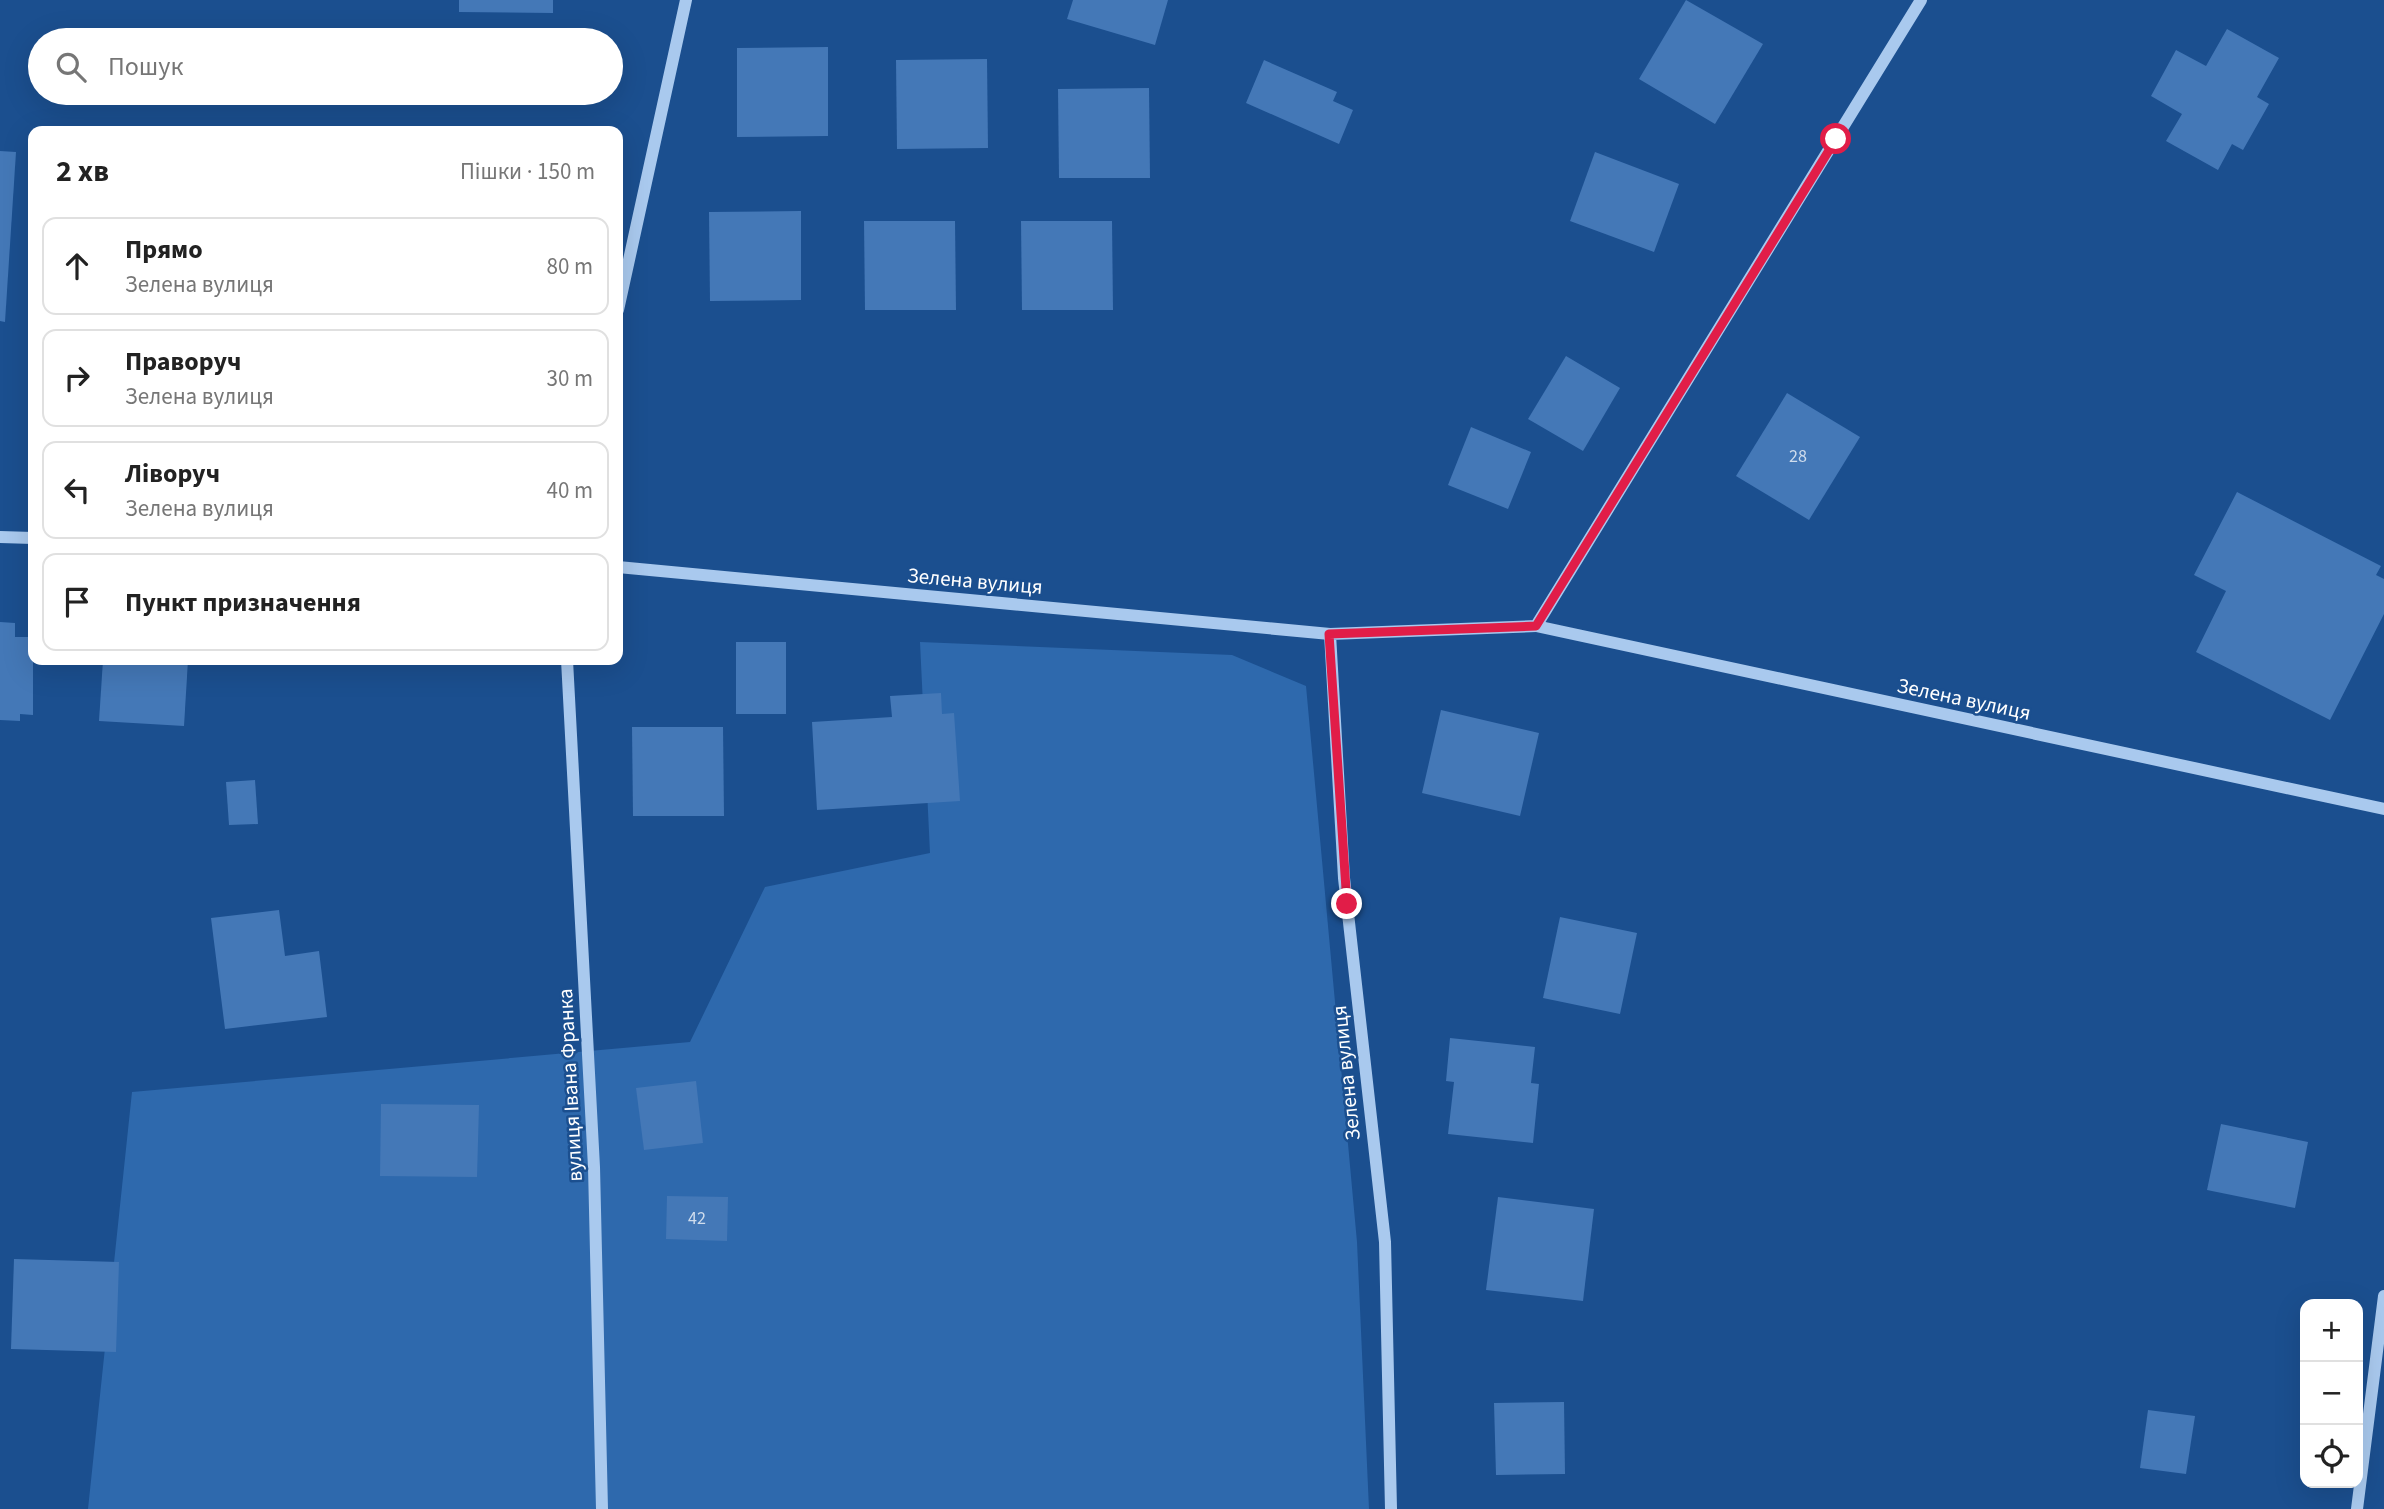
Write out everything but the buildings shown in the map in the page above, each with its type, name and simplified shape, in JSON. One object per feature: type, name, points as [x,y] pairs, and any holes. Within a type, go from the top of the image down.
[{"type":"street","points":[[623,287],[686,0]]},
{"type":"street","points":[[1536,626],[1921,0]]},
{"type":"street","points":[[0,537],[28,538]]},
{"type":"street","name":"Зелена вулиця","points":[[623,567],[1329,634],[1536,626],[2384,809]]},
{"type":"street","name":"Зелена вулиця","points":[[1329,634],[1344,878],[1385,1241],[1391,1509]]},
{"type":"street","name":"вулиця Івана Франка","points":[[567,665],[594,1167],[602,1509]]},
{"type":"street","points":[[2357,1509],[2384,1296]]},
{"type":"shaded area","points":[[920,642],[1232,655],[1306,686],[1357,1242],[1369,1509],[88,1509],[132,1092],[690,1042],[765,887],[930,853]]},
{"type":"route","points":[[1347,904],[1329,634],[1536,626],[1836,139]]}]
